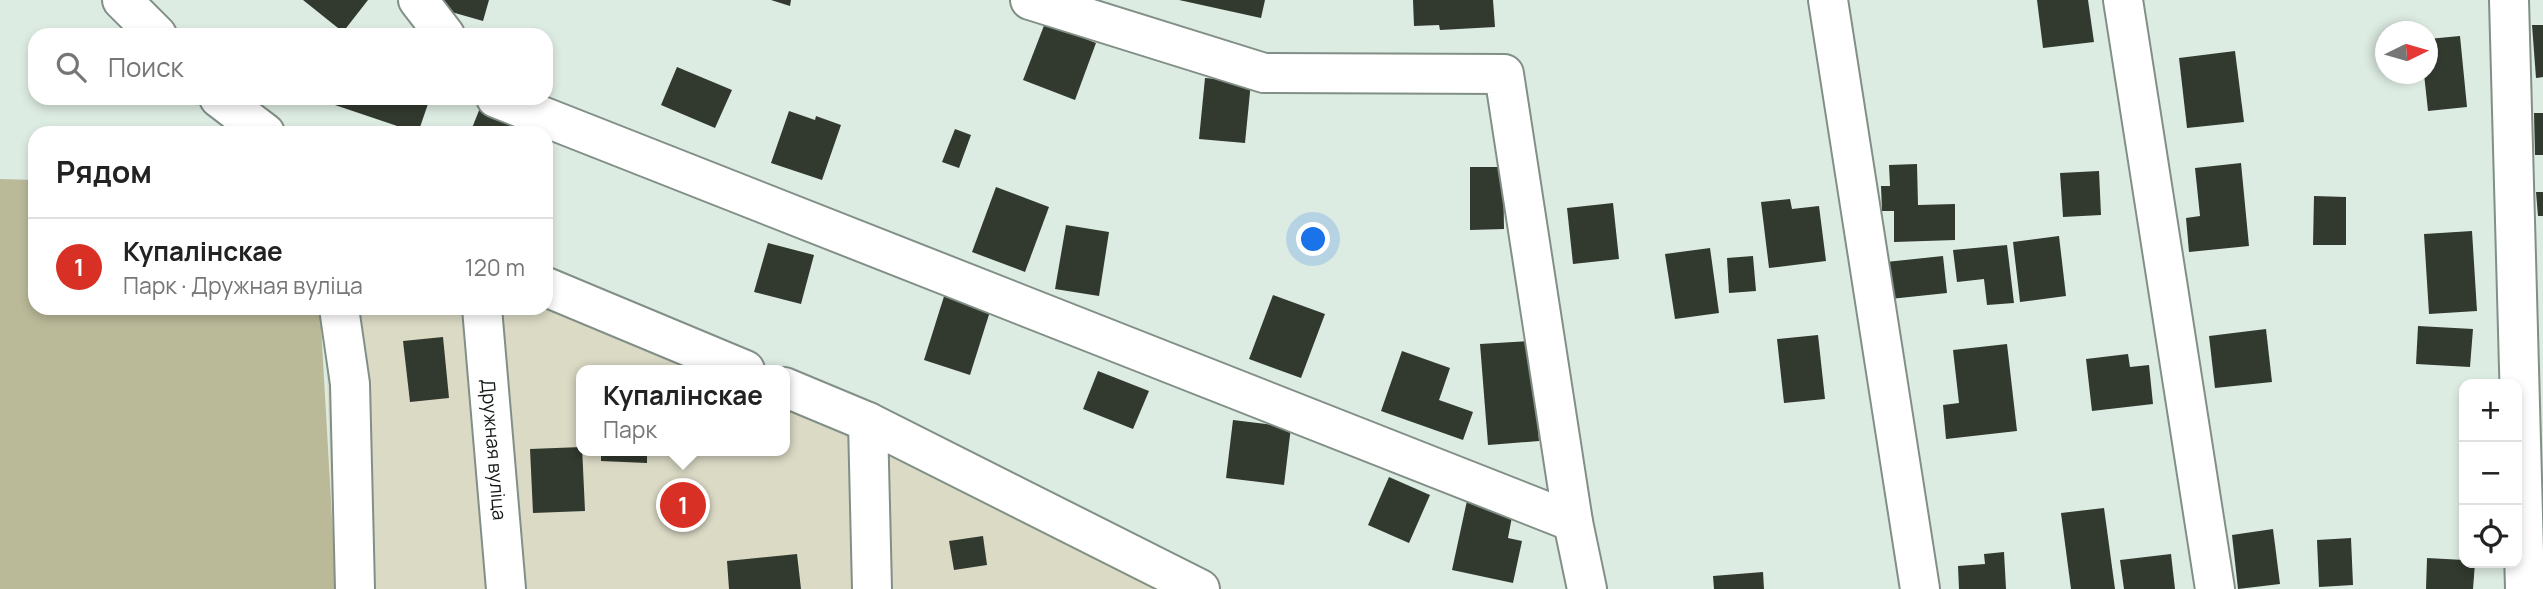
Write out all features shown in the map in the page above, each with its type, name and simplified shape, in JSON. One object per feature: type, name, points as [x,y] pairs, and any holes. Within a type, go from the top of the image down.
[{"type":"street","points":[[122,0],[150,28]]},
{"type":"street","points":[[418,0],[440,28]]},
{"type":"street","points":[[1030,0],[1264,73],[1504,74],[1573,522],[1587,589]]},
{"type":"street","points":[[1828,0],[1920,589]]},
{"type":"street","points":[[2123,0],[2215,589]]},
{"type":"street","points":[[2509,0],[2525,589]]},
{"type":"street","points":[[228,105],[256,126]]},
{"type":"street","points":[[513,105],[1573,522]]},
{"type":"street","points":[[553,290],[733,365]]},
{"type":"street","points":[[340,315],[350,384],[355,589]]},
{"type":"street","name":"Дружная вуліца","points":[[483,315],[506,589]]},
{"type":"street","points":[[790,389],[868,422],[1200,589]]},
{"type":"street","points":[[868,422],[872,589]]},
{"type":"green space","points":[[0,179],[28,180],[28,315],[320,315],[336,589],[0,589]]},
{"type":"green space","points":[[553,290],[733,365],[576,365],[576,456],[790,456],[790,389],[1200,589],[334,589],[325,315],[553,315]]},
{"type":"building","points":[[303,0],[368,0],[346,28],[338,28]]},
{"type":"building","points":[[444,0],[489,0],[483,21],[441,9]]},
{"type":"building","points":[[771,0],[791,0],[790,6]]},
{"type":"building","points":[[1179,0],[1265,0],[1261,18]]},
{"type":"building","points":[[1413,0],[1493,0],[1495,27],[1440,30],[1439,25],[1414,26]]},
{"type":"building","points":[[2037,0],[2088,0],[2094,42],[2043,48]]},
{"type":"building","points":[[1045,23],[1096,43],[1075,100],[1023,80]]},
{"type":"building","points":[[2532,25],[2543,25],[2543,77],[2536,78]]},
{"type":"building","points":[[2460,36],[2467,107],[2428,111],[2425,84],[2438,84],[2438,38]]},
{"type":"building","points":[[2235,51],[2244,122],[2187,128],[2179,58]]},
{"type":"building","points":[[677,67],[732,90],[715,128],[661,105]]},
{"type":"building","points":[[1205,78],[1251,82],[1245,143],[1199,139]]},
{"type":"building","points":[[335,105],[428,105],[420,126],[397,126]]},
{"type":"building","points":[[480,108],[525,126],[473,126]]},
{"type":"building","points":[[789,111],[815,120],[816,116],[841,125],[822,180],[771,163]]},
{"type":"building","points":[[2534,113],[2543,113],[2543,155],[2535,155]]},
{"type":"building","points":[[955,129],[971,135],[959,168],[942,162]]},
{"type":"building","points":[[2241,163],[2249,246],[2189,252],[2186,218],[2200,216],[2195,168]]},
{"type":"building","points":[[1917,164],[1918,205],[1955,204],[1955,240],[1894,242],[1894,211],[1882,211],[1881,186],[1890,186],[1889,165]]},
{"type":"building","points":[[1470,167],[1503,167],[1504,229],[1470,230]]},
{"type":"building","points":[[2099,171],[2101,215],[2063,217],[2060,173]]},
{"type":"building","points":[[996,187],[1049,207],[1025,272],[972,252]]},
{"type":"building","points":[[2536,192],[2543,192],[2543,216],[2538,216]]},
{"type":"building","points":[[2314,196],[2346,197],[2346,245],[2313,245]]},
{"type":"building","points":[[1790,199],[1792,209],[1819,206],[1826,261],[1769,268],[1761,202]]},
{"type":"building","points":[[1613,203],[1619,259],[1573,264],[1567,208]]},
{"type":"building","points":[[1066,225],[1109,232],[1099,296],[1055,289]]},
{"type":"building","points":[[2472,231],[2477,311],[2429,314],[2424,234]]},
{"type":"building","points":[[2059,236],[2066,296],[2020,302],[2013,242]]},
{"type":"building","points":[[768,243],[814,255],[801,304],[754,292]]},
{"type":"building","points":[[2007,245],[2014,303],[1987,305],[1984,279],[1957,282],[1953,250]]},
{"type":"building","points":[[1710,248],[1719,313],[1675,319],[1665,254]]},
{"type":"building","points":[[1753,256],[1756,291],[1729,293],[1727,258]]},
{"type":"building","points":[[1943,256],[1947,293],[1890,299],[1886,262]]},
{"type":"building","points":[[946,290],[992,305],[970,375],[924,360]]},
{"type":"building","points":[[1273,295],[1325,314],[1301,378],[1249,359]]},
{"type":"building","points":[[2418,326],[2473,329],[2470,367],[2416,364]]},
{"type":"building","points":[[2266,329],[2272,382],[2215,388],[2209,336]]},
{"type":"building","points":[[1818,335],[1825,399],[1784,403],[1777,339]]},
{"type":"building","points":[[443,337],[449,398],[410,402],[403,341]]},
{"type":"building","points":[[1531,341],[1539,441],[1488,445],[1480,344]]},
{"type":"building","points":[[2007,344],[2017,431],[1946,439],[1943,405],[1959,403],[1953,350]]},
{"type":"building","points":[[1402,351],[1450,368],[1439,400],[1473,412],[1463,440],[1381,411]]},
{"type":"building","points":[[2128,354],[2130,367],[2149,365],[2153,404],[2092,411],[2086,359]]},
{"type":"building","points":[[1098,371],[1149,391],[1133,429],[1083,409]]},
{"type":"building","points":[[1233,420],[1291,427],[1284,485],[1226,478]]},
{"type":"building","points":[[576,447],[576,456],[582,456],[585,511],[533,513],[530,449]]},
{"type":"building","points":[[601,456],[647,456],[647,463],[601,461]]},
{"type":"building","points":[[1389,477],[1430,495],[1409,543],[1368,525]]},
{"type":"building","points":[[1468,496],[1514,506],[1508,538],[1522,541],[1513,583],[1452,570]]},
{"type":"building","points":[[2104,508],[2115,589],[2071,589],[2061,513]]},
{"type":"building","points":[[2273,529],[2280,584],[2238,589],[2232,535]]},
{"type":"building","points":[[983,536],[987,565],[954,570],[949,541]]},
{"type":"building","points":[[2351,538],[2353,585],[2319,587],[2317,540]]},
{"type":"building","points":[[2004,552],[2006,589],[1959,589],[1958,566],[1985,564],[1984,554]]},
{"type":"building","points":[[797,554],[801,589],[729,589],[727,561]]},
{"type":"building","points":[[2171,554],[2175,589],[2124,589],[2120,560]]},
{"type":"building","points":[[2427,558],[2459,560],[2459,568],[2475,568],[2473,589],[2426,589]]},
{"type":"building","points":[[1763,572],[1764,589],[1714,589],[1713,576]]},
{"type":"place","name":"Купалінскае","points":[[683,505]]}]
